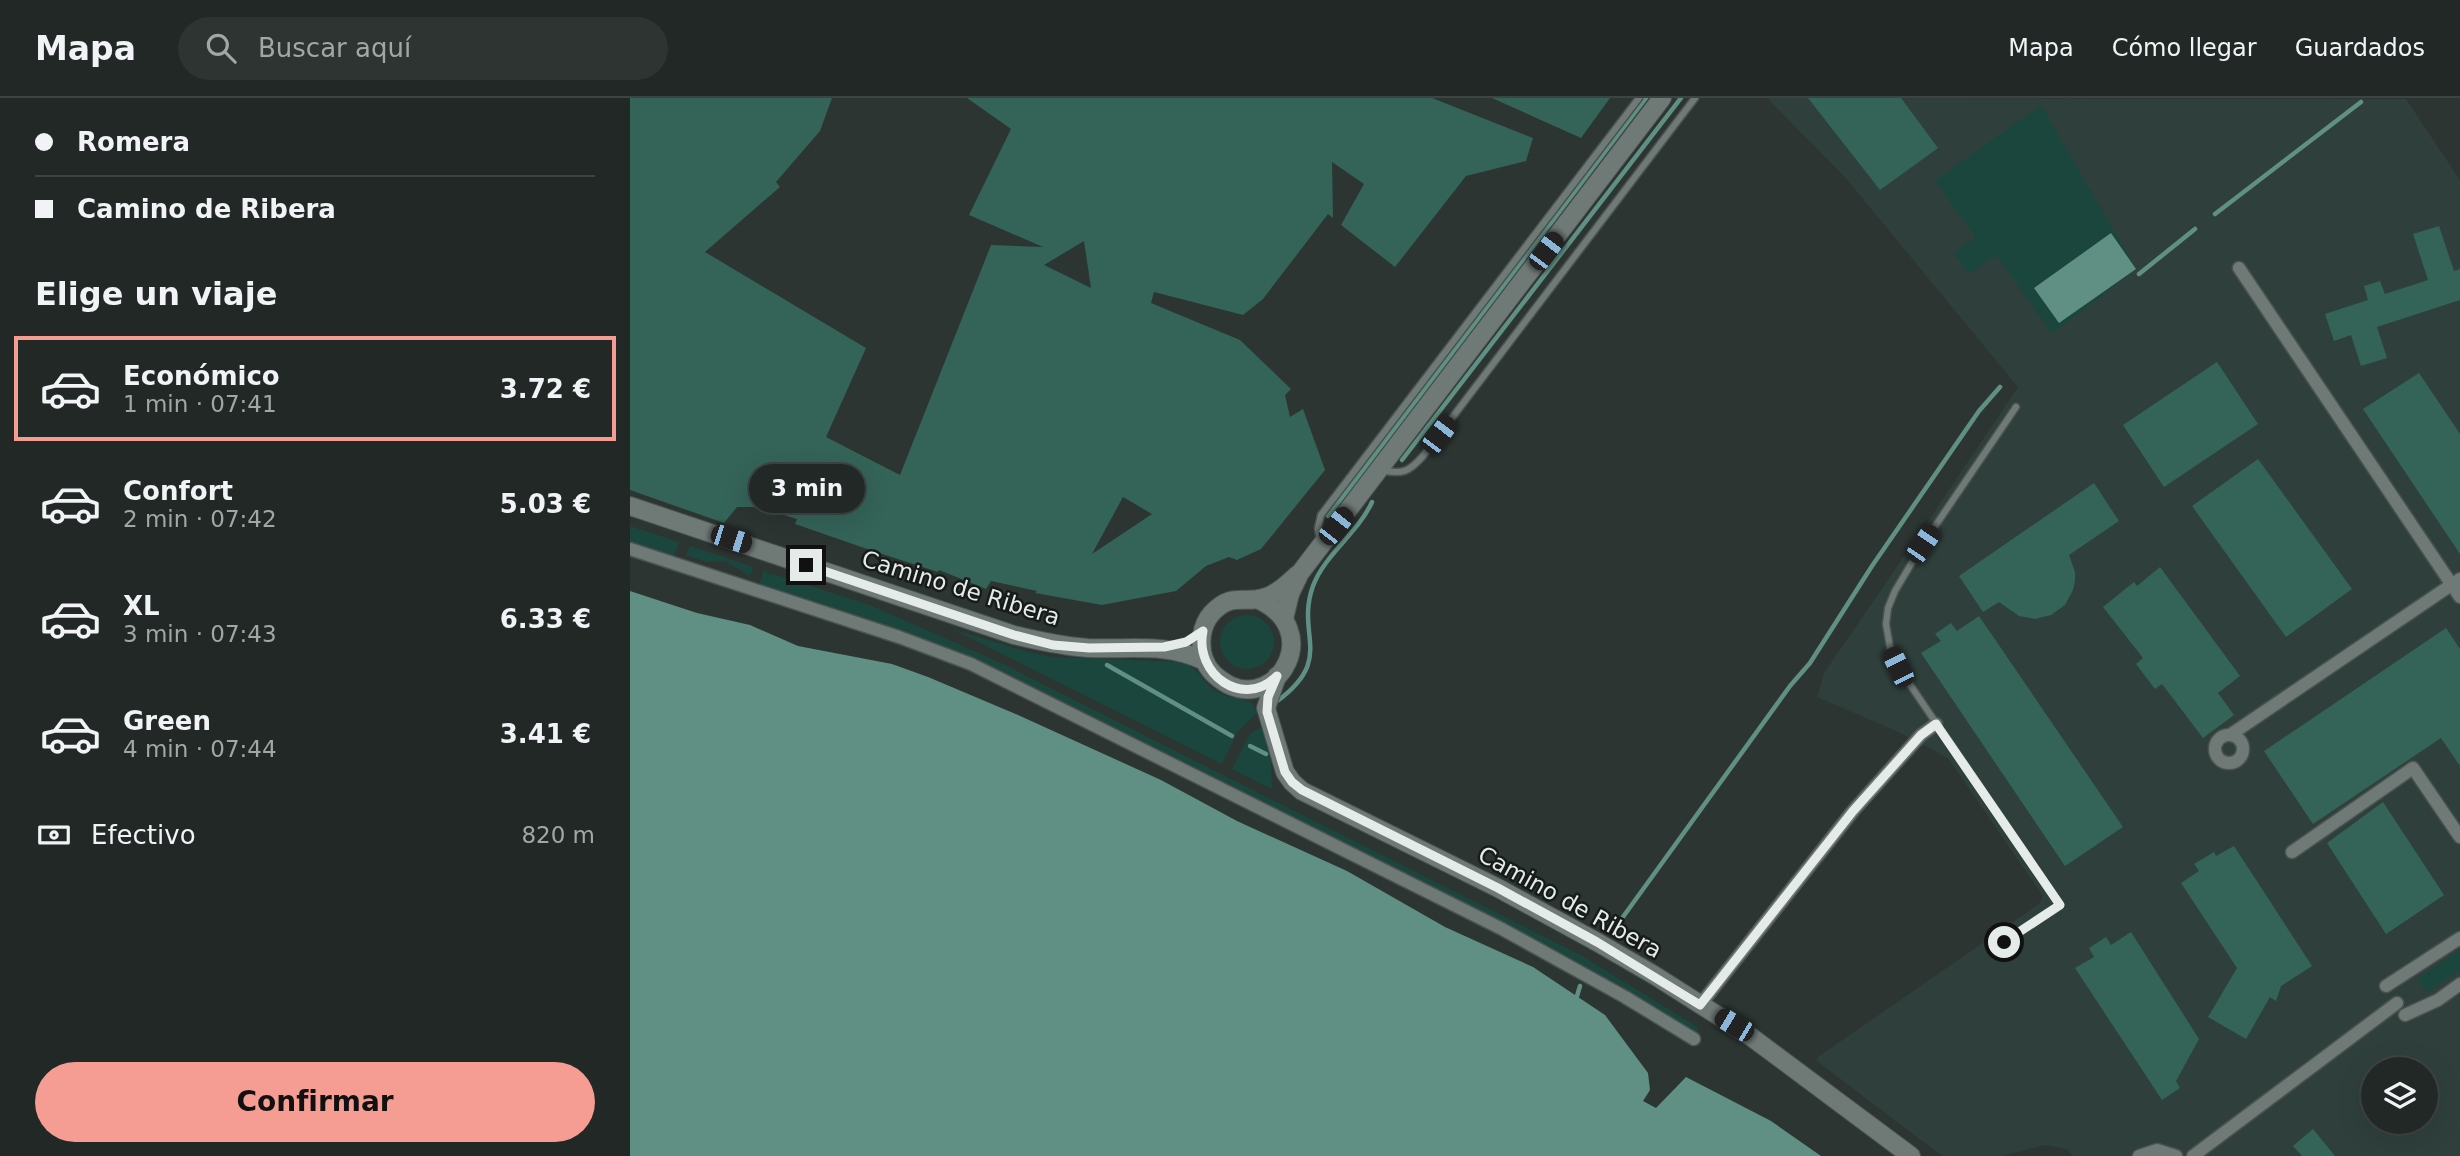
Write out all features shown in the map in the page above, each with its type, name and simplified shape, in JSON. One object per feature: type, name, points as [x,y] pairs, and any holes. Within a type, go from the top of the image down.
[{"type":"main road","points":[[1284,619],[1290,594],[1300,573],[1662,98]]},
{"type":"main road","name":"Camino de Ribera","points":[[630,506],[1014,635],[1065,646],[1164,647],[1186,642],[1203,631]]},
{"type":"main road","points":[[1256,599],[1271,606],[1284,619],[1292,643],[1290,657],[1277,676],[1264,687],[1245,689],[1221,681],[1210,671],[1201,641],[1203,631],[1212,613],[1226,603],[1234,599],[1256,599],[1274,593],[1300,573]]},
{"type":"main road","name":"Camino de Ribera","points":[[1164,647],[1205,661]]},
{"type":"main road","points":[[1245,689],[1267,711],[1277,676]]},
{"type":"main road","name":"Camino de Ribera","points":[[1267,711],[1285,772],[1302,790],[1498,888],[1586,936],[1750,1036],[1912,1156]]},
{"type":"street","points":[[2239,268],[2456,582],[2460,597]]},
{"type":"street","points":[[630,549],[899,637],[971,664],[1502,929],[1614,990],[1694,1039]]},
{"type":"street","points":[[2230,735],[2456,582]]},
{"type":"street","points":[[1700,1005],[1853,811],[1921,735],[1936,724]]},
{"type":"street","points":[[2292,852],[2413,768],[2460,837]]},
{"type":"street","points":[[2386,986],[2460,938]]},
{"type":"street","points":[[2405,1015],[2438,1000],[2460,984]]},
{"type":"street","points":[[2193,1156],[2397,1003]]},
{"type":"street","points":[[2139,1156],[2157,1150],[2176,1156]]},
{"type":"lane","points":[[1321,545],[1317,531],[1321,515],[1639,98]]},
{"type":"lane","points":[[1379,470],[1397,474],[1414,466],[1423,456],[1695,98]]},
{"type":"lane","points":[[2004,942],[2060,905],[1936,724],[1891,653],[1886,624],[1888,608],[1900,581],[2016,407]]},
{"type":"shaded area","points":[[1767,98],[2406,99],[2460,180],[2460,1156],[2073,1156],[2067,1149],[2045,1145],[2002,1156],[1944,1156],[1817,1061],[1818,1057],[2039,904],[2043,896],[1948,758],[1901,733],[1817,697],[1824,673],[2018,387],[1844,176]]},
{"type":"shaded area","points":[[2041,105],[2136,269],[2052,334],[1996,255],[1969,274],[1954,253],[1976,237],[1935,181]]},
{"type":"shaded area","points":[[2111,233],[2136,269],[2059,323],[2034,288]]},
{"type":"shaded area","points":[[630,526],[679,542],[674,557],[630,543]]},
{"type":"shaded area","points":[[690,546],[753,567],[750,576],[725,561],[706,562],[686,555]]},
{"type":"shaded area","points":[[764,570],[770,575],[870,605],[1003,664],[1582,956],[1699,1028],[1696,1033],[1535,939],[1004,672],[894,628],[759,585]]},
{"type":"shaded area","points":[[630,591],[697,613],[750,625],[798,646],[892,664],[1018,715],[1161,780],[1237,821],[1347,871],[1445,927],[1533,967],[1605,1015],[1648,1073],[1650,1090],[1643,1101],[1656,1108],[1686,1077],[1771,1121],[1821,1156],[630,1156]]},
{"type":"shaded area","points":[[1247,615],[1266,623],[1274,642],[1266,661],[1247,669],[1228,661],[1220,642],[1228,623]]},
{"type":"shaded area","points":[[952,629],[1053,657],[1185,662],[1213,689],[1251,702],[1258,712],[1238,731],[1222,764]]},
{"type":"shaded area","points":[[1262,726],[1271,762],[1272,789],[1232,769],[1249,735]]},
{"type":"shaded area","points":[[2460,950],[2460,970],[2427,993],[2417,979]]},
{"type":"building","points":[[630,98],[832,98],[820,131],[776,182],[780,187],[705,252],[866,348],[826,437],[900,475],[991,245],[1043,247],[969,215],[1011,129],[967,98],[1432,98],[1533,138],[1526,161],[1466,176],[1395,267],[1341,225],[1364,184],[1332,162],[1333,218],[1328,214],[1263,299],[1243,315],[1154,292],[1151,303],[1240,340],[1291,389],[1285,395],[1290,417],[1303,409],[1325,470],[1261,549],[1237,560],[1229,557],[1206,566],[1176,591],[1102,605],[1035,593],[1037,591],[991,581],[986,589],[939,570],[938,572],[795,524],[797,519],[758,507],[737,507],[724,523],[630,490]],"holes":[[[1084,241],[1091,288],[1044,265]],[[1123,497],[1152,514],[1092,554]]]},
{"type":"building","points":[[1492,98],[1610,98],[1581,138]]},
{"type":"building","points":[[1808,98],[1901,98],[1938,148],[1880,190]]},
{"type":"building","points":[[2439,226],[2454,271],[2460,269],[2460,300],[2377,327],[2387,358],[2361,366],[2351,335],[2334,341],[2325,314],[2368,300],[2364,286],[2380,281],[2385,294],[2428,280],[2413,234]]},
{"type":"building","points":[[2217,362],[2258,424],[2164,487],[2123,425]]},
{"type":"building","points":[[2419,373],[2460,434],[2460,554],[2363,409]]},
{"type":"building","points":[[2258,459],[2352,589],[2286,637],[2192,506]]},
{"type":"building","points":[[2094,483],[2119,521],[2069,555],[2075,581],[2065,605],[2051,615],[2035,619],[2019,616],[1999,602],[1983,612],[1959,576]]},
{"type":"building","points":[[2160,567],[2240,676],[2218,693],[2234,715],[2203,738],[2162,684],[2155,689],[2136,664],[2143,658],[2103,607],[2134,582],[2137,586]]},
{"type":"building","points":[[1979,616],[2123,827],[2065,866],[1921,653],[1941,641],[1935,634],[1951,623],[1957,631]]},
{"type":"building","points":[[2446,628],[2460,649],[2460,766],[2441,738],[2313,824],[2264,751]]},
{"type":"building","points":[[2383,802],[2444,895],[2386,934],[2327,843]]},
{"type":"building","points":[[2234,846],[2312,966],[2281,986],[2276,1001],[2270,997],[2246,1039],[2208,1017],[2237,968],[2181,883],[2199,871],[2194,864],[2214,852],[2216,856]]},
{"type":"building","points":[[2131,932],[2199,1039],[2176,1081],[2180,1088],[2162,1100],[2075,968],[2094,957],[2089,948],[2106,937],[2111,945]]},
{"type":"building","points":[[2313,1129],[2335,1156],[2302,1156],[2293,1146]]},
{"type":"waterway","points":[[1328,516],[1646,98]]},
{"type":"waterway","points":[[1402,460],[1681,98]]},
{"type":"waterway","points":[[2215,214],[2361,102]]},
{"type":"waterway","points":[[2139,274],[2195,229]]},
{"type":"waterway","points":[[1615,928],[1790,686],[1810,663],[1872,566],[1979,411],[2000,387]]},
{"type":"waterway","points":[[1276,702],[1305,672],[1310,646],[1309,604],[1318,574],[1359,524],[1372,502]]},
{"type":"waterway","points":[[1107,665],[1232,736]]},
{"type":"waterway","points":[[1250,746],[1266,754]]},
{"type":"waterway","points":[[1577,996],[1580,986]]},
{"type":"route","points":[[806,565],[1014,635],[1053,645],[1089,648],[1164,647],[1186,642],[1203,631],[1201,641],[1205,661],[1210,671],[1221,681],[1234,687],[1255,689],[1264,687],[1277,676],[1266,708],[1285,772],[1302,790],[1498,888],[1654,975],[1700,1005],[1853,811],[1921,735],[1936,724],[2060,905],[2004,942]]}]
